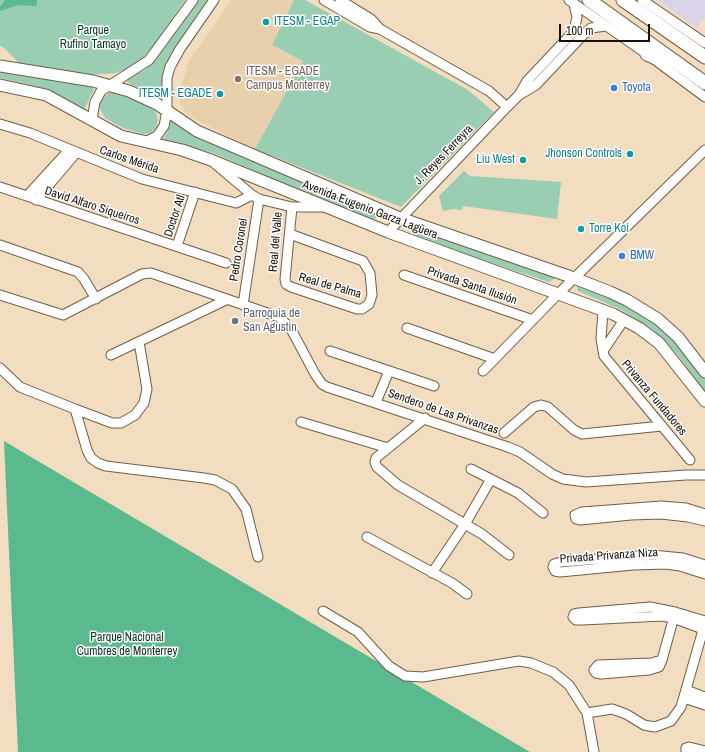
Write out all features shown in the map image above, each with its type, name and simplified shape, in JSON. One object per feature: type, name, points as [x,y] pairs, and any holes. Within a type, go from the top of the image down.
[{"type":"highway","points":[[589,0],[705,83]]},
{"type":"highway","points":[[624,0],[705,57]]},
{"type":"highway","points":[[647,54],[691,74]]},
{"type":"main road","name":"Avenida Eugenio Garza Lagüera","points":[[0,66],[109,84],[136,94],[210,137],[400,218],[574,278],[627,300],[658,319],[678,338],[705,372]]},
{"type":"main road","name":"Avenida Eugenio Garza Lagüera","points":[[0,85],[46,95],[121,136],[182,150],[211,160],[323,207],[388,232],[602,310],[624,320],[659,343],[705,401]]},
{"type":"main road","points":[[680,369],[691,368],[697,361]]},
{"type":"main road","points":[[692,385],[705,377]]},
{"type":"street","points":[[92,120],[97,97],[109,84],[143,65],[166,39],[193,0]]},
{"type":"street","points":[[145,142],[152,140],[161,132],[166,121],[168,73],[180,49],[214,0]]},
{"type":"street","points":[[324,0],[340,3],[370,27],[380,29],[489,91],[507,107]]},
{"type":"street","points":[[642,0],[705,43]]},
{"type":"street","points":[[571,2],[647,54],[705,97]]},
{"type":"street","name":"J. Reyes Ferreyra","points":[[388,232],[519,95],[531,76],[574,31],[577,16],[571,2]]},
{"type":"street","name":"J. Reyes Ferreyra","points":[[519,95],[536,85],[587,31],[591,28],[606,26]]},
{"type":"street","points":[[166,39],[180,49]]},
{"type":"street","name":"Carlos Mérida","points":[[0,124],[30,133],[130,175],[236,203],[256,197]]},
{"type":"street","points":[[483,371],[574,278],[705,150]]},
{"type":"street","points":[[27,196],[72,151]]},
{"type":"street","points":[[36,200],[72,151]]},
{"type":"street","points":[[211,160],[256,197],[292,208],[323,207]]},
{"type":"street","name":"David Alfaro Siqueiros","points":[[0,187],[226,263]]},
{"type":"street","name":"Doctor Atl","points":[[177,246],[195,192]]},
{"type":"street","name":"Pedro Coronel","points":[[243,305],[256,197]]},
{"type":"street","name":"Real del Valle","points":[[285,279],[292,208]]},
{"type":"street","name":"Real de Palma","points":[[285,279],[286,284],[291,287],[357,308],[365,307],[371,300],[372,289],[370,273],[363,261],[290,234]]},
{"type":"street","points":[[0,245],[78,272],[84,278],[96,299]]},
{"type":"street","name":"Sendero de Las Privanzas","points":[[0,295],[60,315],[69,313],[148,272],[226,300],[273,314],[286,322],[311,368],[322,384],[334,390],[425,418],[520,452],[552,474],[563,479],[586,482],[686,474],[705,471]]},
{"type":"street","name":"Privada Santa Ilusión","points":[[404,276],[533,320]]},
{"type":"street","points":[[111,355],[226,300]]},
{"type":"street","name":"Privanza Fundadores","points":[[602,310],[601,329],[603,351],[609,363],[690,460]]},
{"type":"street","points":[[603,351],[624,320]]},
{"type":"street","points":[[407,328],[495,359]]},
{"type":"street","points":[[601,329],[614,334]]},
{"type":"street","points":[[0,368],[20,386],[75,410],[112,423],[121,423],[135,415],[144,403],[147,389],[139,342]]},
{"type":"street","points":[[330,351],[434,386]]},
{"type":"street","points":[[376,402],[389,370]]},
{"type":"street","points":[[504,433],[534,407],[541,405],[548,407],[574,430],[582,434],[662,426]]},
{"type":"street","points":[[75,410],[87,450],[91,458],[98,463],[106,466],[215,480],[232,489],[246,509],[258,557]]},
{"type":"street","points":[[425,418],[376,458],[375,462],[377,467],[398,485],[490,539],[509,555]]},
{"type":"street","points":[[301,422],[388,448]]},
{"type":"street","points":[[471,469],[518,493],[542,513]]},
{"type":"street","name":"Sendero de Las Privanzas","points":[[686,474],[705,475]]},
{"type":"street","points":[[432,573],[465,524],[491,479]]},
{"type":"street","points":[[705,514],[686,508],[582,512],[577,513],[575,516],[576,519],[580,520],[631,515],[661,510],[705,521]]},
{"type":"street","points":[[367,537],[452,583],[467,594]]},
{"type":"street","name":"Privada Privanza Niza","points":[[594,564],[683,558],[705,565]]},
{"type":"street","name":"Privada Privanza Niza","points":[[652,559],[705,574]]},
{"type":"street","points":[[587,713],[612,710],[626,714],[644,725],[661,726],[675,718],[681,707],[702,646],[704,624],[650,607],[618,614]]},
{"type":"street","points":[[323,610],[358,632],[389,666],[405,676],[423,677],[508,662],[531,663],[548,670],[564,680],[577,695],[587,713],[594,752]]},
{"type":"street","points":[[662,660],[652,663],[598,666],[594,670],[596,673],[601,674],[649,670],[659,667],[662,660],[674,615]]},
{"type":"street","points":[[685,694],[705,697]]},
{"type":"street","points":[[685,694],[705,705]]},
{"type":"street","points":[[686,752],[686,748],[689,747],[705,751]]},
{"type":"shaded area","name":"ITESM - EGADE Campus Monterrey","points":[[231,0],[294,0],[272,45],[303,60],[255,149],[196,120],[185,112],[179,101],[178,92],[188,67],[186,65]]},
{"type":"shaded area","points":[[657,0],[705,0],[705,16],[697,28]]},
{"type":"green space","name":"Parque Rufino Tamayo","points":[[0,0],[185,0],[152,48],[140,61],[128,69],[116,73],[87,75],[20,64],[3,47],[0,46]]},
{"type":"green space","points":[[5,0],[37,0],[37,2],[36,6],[18,5],[0,11],[0,7]]},
{"type":"green space","points":[[198,0],[209,0],[169,58],[164,70],[162,82],[164,99],[127,82],[127,80],[145,70],[153,62]]},
{"type":"green space","points":[[294,0],[305,0],[468,90],[494,112],[401,207],[255,149],[303,61],[272,45]]},
{"type":"green space","points":[[0,70],[91,86],[94,89],[84,110],[48,89],[0,78]]},
{"type":"green space","points":[[109,93],[117,93],[136,99],[152,108],[156,113],[158,120],[156,127],[151,133],[143,134],[123,128],[105,118],[99,107],[100,101]]},
{"type":"green space","points":[[171,119],[374,212],[377,217],[369,220],[211,152],[164,141],[163,140],[167,133]]},
{"type":"green space","points":[[464,171],[470,176],[561,182],[557,219],[463,206],[462,210],[453,209],[443,211],[439,196]]},
{"type":"green space","points":[[416,228],[555,276],[554,279],[549,282],[413,237],[412,232]]},
{"type":"green space","points":[[579,284],[607,293],[658,322],[705,377],[705,392],[677,354],[652,329],[622,310],[578,291],[577,287]]},
{"type":"green space","name":"Parque Nacional Cumbres de Monterrey","points":[[4,441],[530,752],[18,752]]},
{"type":"place","name":"ITESM - EGAP","points":[[266,22]]},
{"type":"place","name":"ITESM - EGADE Campus Monterrey","points":[[238,79]]},
{"type":"place","name":"Toyota","points":[[614,88]]},
{"type":"place","name":"ITESM - EGADE","points":[[220,94]]},
{"type":"place","name":"Jhonson Controls","points":[[630,154]]},
{"type":"place","name":"Liu West","points":[[523,160]]},
{"type":"place","name":"Torre Koi","points":[[581,229]]},
{"type":"place","name":"BMW","points":[[622,256]]},
{"type":"place","name":"Parroquia de San Agustin","points":[[235,321]]}]
